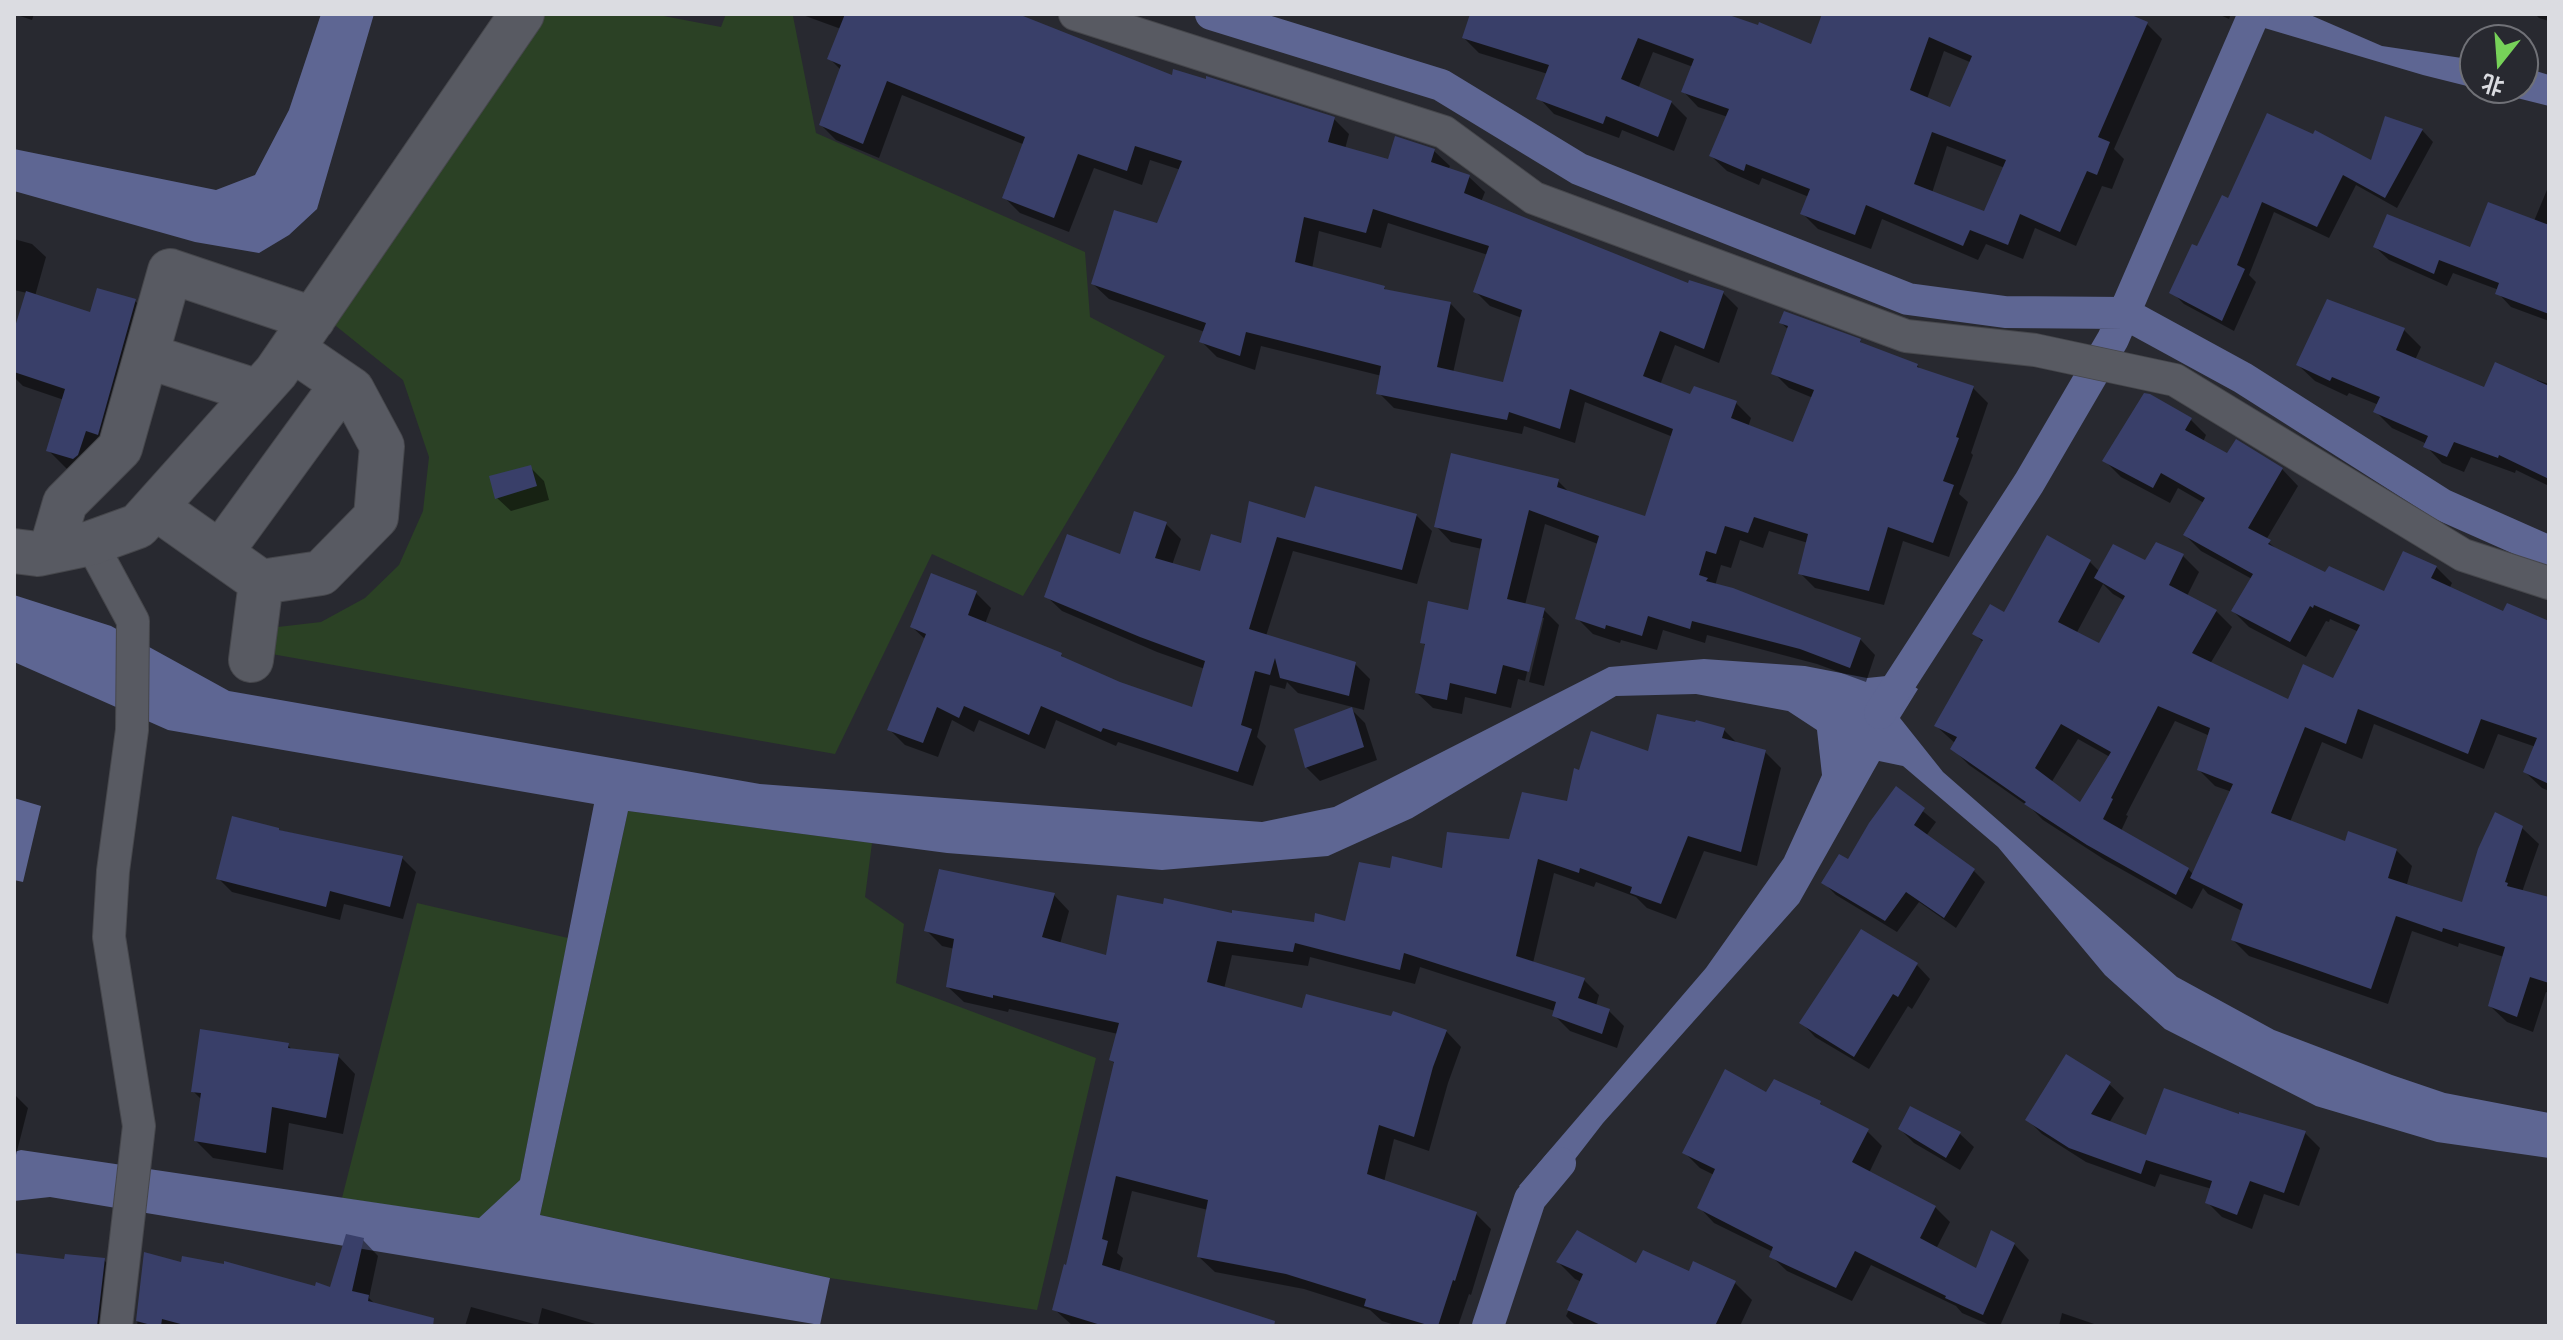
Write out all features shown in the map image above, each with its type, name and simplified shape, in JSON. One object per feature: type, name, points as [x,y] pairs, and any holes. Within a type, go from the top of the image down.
[{"type":"street","points":[[52,548],[138,526],[258,392],[302,334],[522,14]]},
{"type":"street","points":[[1075,14],[1444,132],[1534,198],[1906,336],[2035,350],[2175,380],[2463,555],[2549,583]]},
{"type":"street","points":[[52,548],[65,503],[120,448],[170,271],[302,334],[343,384],[352,390],[382,446],[376,517],[321,573],[261,582],[155,507]]},
{"type":"street","points":[[147,356],[258,392]]},
{"type":"street","points":[[220,553],[343,384]]},
{"type":"street","points":[[52,548],[133,621],[132,730],[113,871],[109,937],[139,1126],[116,1326]]},
{"type":"street","points":[[251,660],[261,582]]},
{"type":"green space","points":[[543,14],[653,14],[721,27],[726,14],[793,16],[816,133],[1085,252],[1090,317],[1165,356],[1023,596],[932,554],[835,754],[266,653],[269,628],[321,622],[365,598],[399,565],[423,511],[429,457],[403,380],[331,322]]},
{"type":"green space","points":[[628,811],[872,843],[865,897],[904,924],[896,983],[1096,1058],[1037,1310],[830,1278],[540,1215]]},
{"type":"green space","points":[[417,903],[568,938],[520,1180],[479,1219],[342,1198]]},
{"type":"water","points":[[321,14],[374,14],[317,209],[289,235],[259,253],[195,242],[14,191],[14,149],[216,190],[255,175],[289,110]]},
{"type":"water","points":[[2254,14],[2308,14],[2382,46],[2459,58],[2459,84],[2423,75],[2251,24]]},
{"type":"water","points":[[2539,72],[2549,75],[2549,106],[2539,104]]},
{"type":"water","points":[[14,595],[111,626],[229,691],[760,784],[1262,822],[1334,807],[1609,667],[1704,659],[1805,666],[1867,678],[1896,675],[1918,689],[1900,718],[1943,772],[2177,977],[2274,1030],[2392,1075],[2445,1093],[2549,1113],[2549,1158],[2437,1142],[2316,1106],[2165,1029],[2105,975],[1998,847],[1903,766],[1879,761],[1799,903],[1603,1123],[1541,1203],[1519,1186],[1706,968],[1784,858],[1822,775],[1817,730],[1788,711],[1696,694],[1616,696],[1412,818],[1328,856],[1162,870],[947,853],[628,811],[540,1215],[830,1278],[820,1325],[50,1197],[14,1201],[14,1152],[21,1150],[479,1218],[520,1180],[594,804],[168,730],[14,662]]},
{"type":"water","points":[[14,798],[41,806],[23,882],[14,880]]},
{"type":"building","points":[[845,14],[1018,14],[1172,75],[1173,69],[1206,79],[1206,76],[1335,117],[1328,142],[1388,159],[1395,136],[1435,149],[1431,162],[1470,175],[1464,193],[1688,283],[1689,280],[1724,291],[1704,349],[1660,331],[1643,376],[1690,394],[1694,386],[1737,401],[1731,418],[1793,442],[1814,390],[1771,374],[1788,326],[1779,323],[1784,311],[1861,339],[1860,342],[1918,364],[1917,367],[1974,386],[1943,481],[1954,485],[1933,543],[1888,527],[1869,591],[1798,574],[1808,534],[1754,517],[1748,533],[1725,526],[1716,554],[1706,551],[1699,575],[1708,578],[1706,581],[1733,588],[1861,638],[1850,668],[1800,649],[1692,621],[1690,629],[1648,616],[1642,636],[1575,619],[1599,536],[1529,510],[1507,599],[1545,608],[1529,672],[1503,665],[1496,694],[1450,683],[1447,700],[1415,693],[1425,644],[1420,643],[1428,601],[1468,610],[1482,539],[1434,527],[1451,453],[1559,479],[1557,487],[1645,516],[1673,429],[1570,389],[1560,429],[1509,412],[1507,420],[1376,394],[1381,366],[1246,332],[1240,356],[1199,342],[1206,323],[1091,284],[1114,210],[1157,223],[1182,161],[1135,146],[1127,171],[1078,154],[1054,218],[1002,198],[1025,137],[887,81],[863,144],[819,125],[841,65],[827,59]],"holes":[[[1373,209],[1489,246],[1473,292],[1522,310],[1503,382],[1437,367],[1451,302],[1384,289],[1385,286],[1295,262],[1304,217],[1366,233]]]},
{"type":"building","points":[[1470,14],[1726,14],[1758,25],[1759,22],[1811,44],[1822,14],[2129,14],[2148,22],[2098,137],[2110,142],[2097,175],[2087,171],[2060,232],[2020,214],[2008,245],[1970,230],[1963,246],[1866,205],[1855,235],[1800,214],[1810,189],[1746,164],[1744,171],[1709,156],[1729,109],[1681,92],[1694,59],[1638,38],[1621,79],[1672,101],[1658,137],[1606,116],[1603,124],[1536,99],[1549,65],[1462,38]],"holes":[[[1929,37],[1972,56],[1950,107],[1910,90]],[[1932,132],[2006,160],[1984,211],[1914,184]]]},
{"type":"building","points":[[2267,113],[2313,134],[2315,130],[2371,160],[2385,116],[2423,129],[2385,198],[2343,175],[2317,227],[2262,202],[2237,265],[2245,269],[2222,321],[2169,293],[2192,244],[2197,246],[2222,195],[2228,198]]},
{"type":"building","points":[[2488,202],[2549,225],[2549,314],[2495,294],[2499,283],[2439,260],[2434,274],[2373,247],[2387,214],[2470,247]]},
{"type":"building","points":[[97,288],[136,299],[98,435],[86,431],[78,455],[73,459],[46,451],[65,389],[14,372],[14,330],[26,291],[90,312]]},
{"type":"building","points":[[2327,299],[2405,328],[2396,350],[2484,387],[2495,362],[2549,386],[2549,479],[2499,455],[2498,458],[2454,442],[2447,457],[2423,447],[2428,436],[2373,412],[2380,397],[2332,377],[2330,381],[2296,365]]},
{"type":"building","points":[[2144,393],[2150,394],[2192,418],[2185,430],[2227,453],[2236,439],[2283,468],[2248,528],[2271,540],[2268,544],[2325,572],[2329,566],[2384,591],[2403,551],[2437,566],[2431,578],[2503,611],[2507,603],[2549,621],[2549,784],[2523,772],[2537,738],[2481,719],[2468,754],[2358,709],[2346,744],[2305,727],[2271,813],[2345,841],[2348,831],[2397,849],[2388,878],[2462,902],[2478,849],[2495,812],[2523,826],[2505,882],[2507,886],[2549,897],[2549,983],[2530,977],[2517,1017],[2488,1006],[2505,947],[2443,928],[2442,932],[2396,916],[2371,989],[2231,940],[2243,904],[2190,878],[2233,784],[2197,770],[2210,728],[2158,706],[2103,819],[2189,868],[2176,895],[2087,845],[2024,804],[2026,802],[1950,749],[1957,737],[1934,726],[1983,640],[1972,634],[1990,604],[2004,612],[2047,535],[2091,560],[2058,622],[2099,643],[2125,596],[2094,578],[2113,544],[2145,560],[2156,542],[2184,554],[2169,585],[2217,610],[2192,653],[2288,699],[2303,664],[2333,678],[2360,625],[2314,605],[2313,608],[2310,606],[2290,642],[2231,611],[2253,574],[2183,535],[2205,498],[2161,473],[2153,488],[2102,461]],"holes":[[[2061,724],[2111,752],[2080,802],[2035,768]]]},
{"type":"building","points":[[531,465],[537,486],[495,499],[489,476]]},
{"type":"building","points":[[1315,486],[1417,514],[1402,570],[1277,537],[1249,629],[1356,662],[1349,696],[1280,678],[1275,658],[1270,675],[1255,671],[1241,725],[1252,729],[1238,772],[1103,728],[1101,732],[1041,706],[1029,735],[964,706],[959,718],[937,707],[923,743],[887,730],[926,634],[910,627],[931,573],[977,591],[968,615],[1062,653],[1061,656],[1120,682],[1192,707],[1205,661],[1044,597],[1067,534],[1120,554],[1134,511],[1167,522],[1155,558],[1200,571],[1211,534],[1241,543],[1249,501],[1305,518]]},
{"type":"building","points":[[1352,707],[1364,747],[1305,768],[1294,729]]},
{"type":"building","points":[[1657,714],[1725,728],[1722,738],[1766,750],[1741,852],[1688,836],[1661,904],[1630,893],[1632,887],[1580,868],[1579,873],[1538,859],[1516,956],[1585,978],[1578,998],[1610,1009],[1602,1034],[1552,1016],[1556,1002],[1404,953],[1400,970],[1295,943],[1293,952],[1217,941],[1207,982],[1302,1008],[1306,994],[1391,1016],[1393,1011],[1447,1030],[1433,1067],[1414,1137],[1379,1125],[1367,1174],[1477,1212],[1438,1326],[1364,1306],[1366,1299],[1286,1274],[1197,1257],[1208,1200],[1116,1176],[1102,1239],[1108,1241],[1102,1265],[1275,1321],[1274,1326],[1104,1326],[1052,1310],[1066,1265],[1114,1062],[1109,1060],[1119,1023],[946,987],[954,939],[924,931],[939,869],[1055,893],[1042,937],[1106,955],[1117,895],[1163,904],[1164,898],[1232,913],[1232,910],[1314,922],[1315,913],[1345,921],[1359,862],[1390,868],[1392,856],[1442,868],[1447,832],[1509,839],[1522,792],[1567,801],[1574,768],[1579,770],[1591,731],[1648,751]]},
{"type":"building","points":[[1896,786],[1925,808],[1914,825],[1975,869],[1944,918],[1906,892],[1885,921],[1821,883],[1839,854],[1848,859]]},
{"type":"building","points":[[232,816],[279,830],[403,856],[390,907],[330,891],[326,907],[216,879]]},
{"type":"building","points":[[1861,929],[1918,963],[1898,997],[1893,994],[1854,1057],[1799,1023]]},
{"type":"building","points":[[200,1029],[289,1043],[288,1048],[339,1054],[326,1118],[272,1107],[266,1153],[194,1141],[201,1093],[191,1092]]},
{"type":"building","points":[[2066,1054],[2111,1082],[2091,1114],[2146,1135],[2164,1088],[2239,1114],[2306,1131],[2284,1193],[2250,1181],[2237,1215],[2205,1203],[2212,1181],[2146,1160],[2141,1174],[2069,1148],[2025,1120]]},
{"type":"building","points":[[1725,1069],[1766,1092],[1774,1079],[1821,1101],[1820,1104],[1869,1129],[1852,1162],[1936,1206],[1920,1238],[1976,1268],[1991,1230],[2015,1243],[1983,1315],[1855,1251],[1836,1288],[1769,1257],[1773,1247],[1697,1208],[1715,1169],[1682,1153]]},
{"type":"building","points":[[1910,1106],[1961,1132],[1946,1158],[1898,1129]]},
{"type":"building","points":[[1577,1230],[1636,1263],[1643,1250],[1689,1271],[1693,1261],[1736,1281],[1715,1326],[1603,1326],[1567,1310],[1583,1274],[1556,1262]]},
{"type":"building","points":[[346,1234],[364,1238],[352,1291],[369,1295],[368,1301],[434,1318],[433,1326],[188,1326],[162,1319],[161,1326],[155,1326],[136,1321],[144,1252],[181,1262],[182,1256],[224,1264],[224,1261],[315,1286],[316,1282],[330,1287]]},
{"type":"building","points":[[14,1253],[64,1259],[65,1254],[105,1258],[97,1326],[14,1326]]},
{"type":"waterway","points":[[1211,14],[1441,85],[1579,169],[1908,299],[2005,312],[2124,313],[2243,378],[2443,505],[2549,552]]},
{"type":"waterway","points":[[1880,713],[2029,483],[2113,339],[2254,14]]},
{"type":"waterway","points":[[1488,1326],[1530,1199],[1560,1163]]}]
